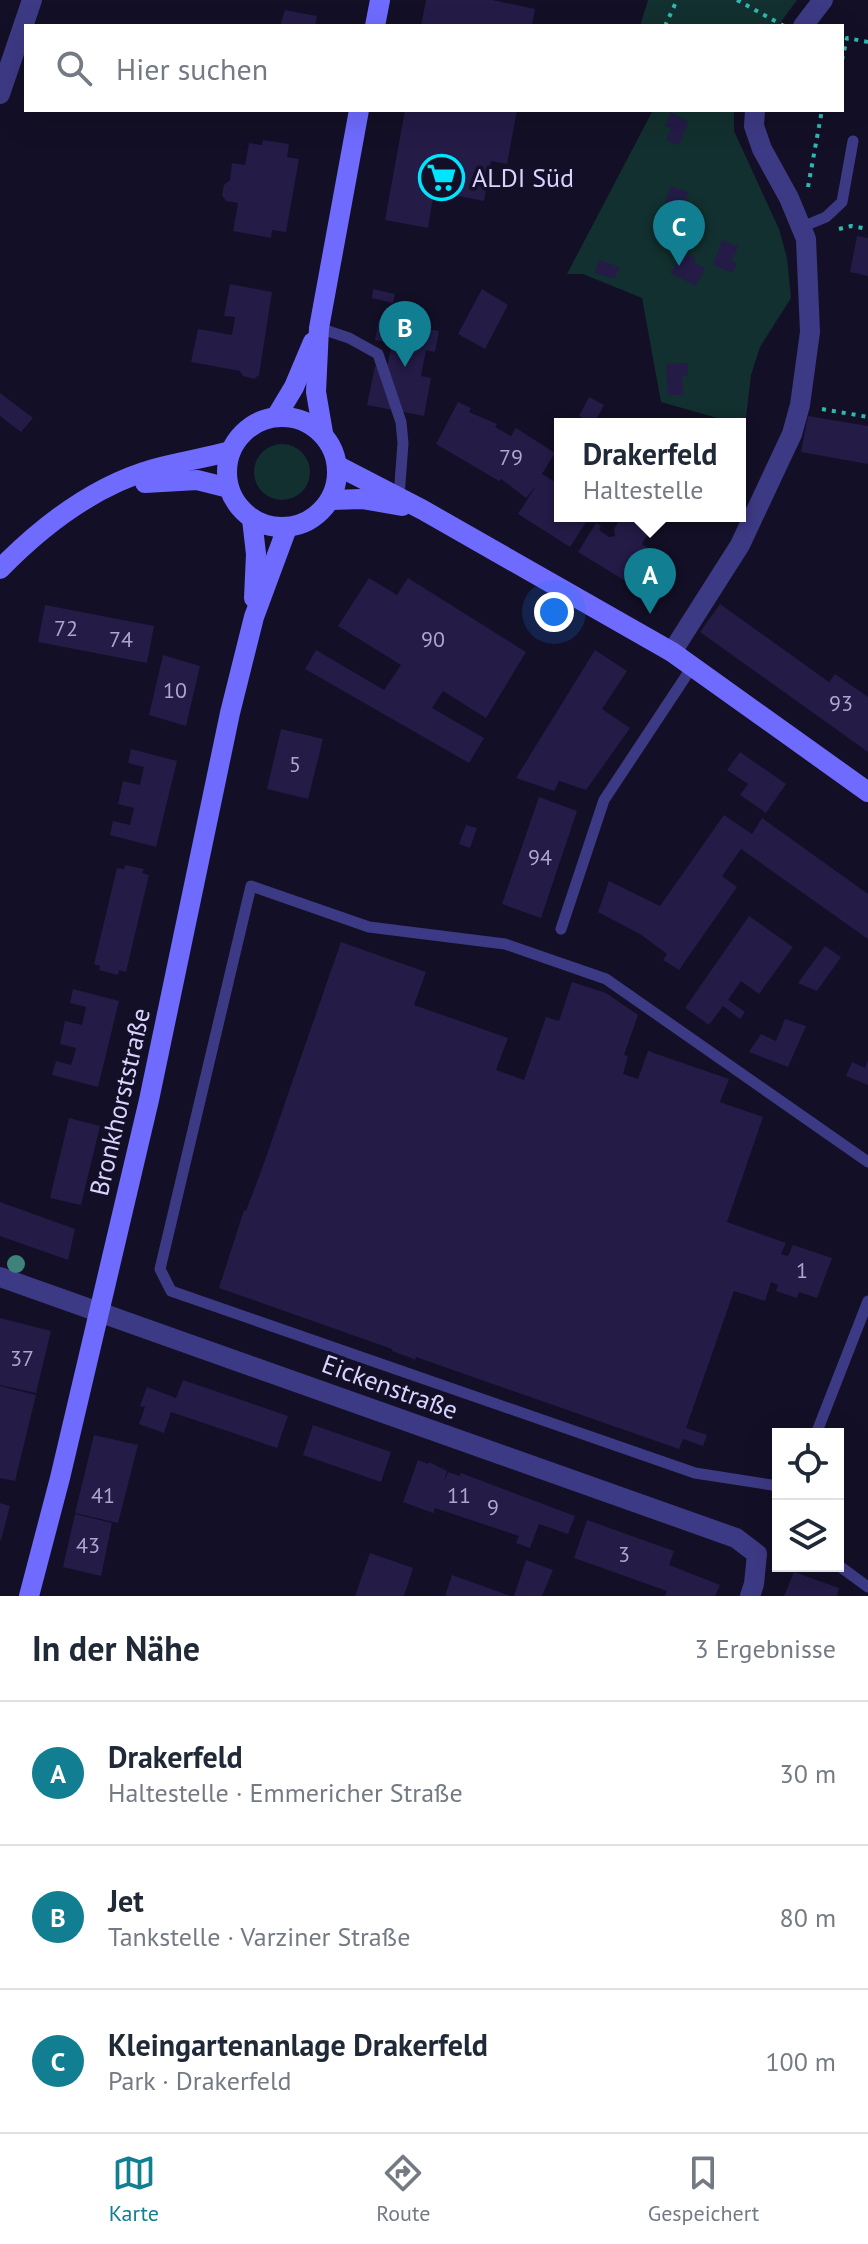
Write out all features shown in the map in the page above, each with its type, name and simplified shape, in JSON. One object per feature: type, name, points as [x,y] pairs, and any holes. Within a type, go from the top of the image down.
[{"type":"street","points":[[0,94],[32,0]]},
{"type":"street","points":[[375,24],[380,0]]},
{"type":"street","points":[[805,24],[823,0]]},
{"type":"street","points":[[323,433],[316,392],[319,328],[359,112]]},
{"type":"street","points":[[672,652],[740,545],[792,434],[800,405],[810,332],[808,267],[802,227],[762,149],[754,126],[755,112]]},
{"type":"street","points":[[276,417],[294,387],[319,328]]},
{"type":"street","points":[[276,417],[293,417],[323,433],[333,448],[338,466],[337,484],[331,500],[319,514],[304,524],[287,528],[269,526],[252,519],[238,505],[229,488],[227,469],[231,451],[249,428],[276,417]]},
{"type":"street","points":[[0,569],[40,531],[72,507],[109,488],[155,468],[231,451]]},
{"type":"street","points":[[338,466],[423,510],[672,652],[868,792]]},
{"type":"street","points":[[109,488],[168,479],[197,480],[229,488]]},
{"type":"street","points":[[331,500],[362,499],[423,510]]},
{"type":"street","name":"Bronkhorststraße","points":[[252,519],[256,554],[254,617]]},
{"type":"street","name":"Bronkhorststraße","points":[[29,1596],[149,1100],[230,713],[254,617],[287,528]]},
{"type":"street","name":"Eickenstraße","points":[[0,1277],[736,1538],[757,1554],[750,1596]]},
{"type":"lane","points":[[802,227],[826,217],[842,202],[853,141]]},
{"type":"lane","points":[[319,328],[349,338],[378,354],[401,422],[403,443],[399,497]]},
{"type":"lane","points":[[561,929],[604,800],[692,667]]},
{"type":"lane","points":[[772,1485],[695,1473],[171,1291],[160,1269],[251,886],[369,927],[505,944],[606,979],[868,1162]]},
{"type":"lane","points":[[818,1428],[868,1301]]},
{"type":"lane","points":[[844,1569],[868,1587]]},
{"type":"path","points":[[666,24],[677,0]]},
{"type":"path","points":[[737,0],[780,24]]},
{"type":"path","points":[[844,51],[847,38],[868,42]]},
{"type":"path","points":[[789,198],[808,187],[822,112]]},
{"type":"path","points":[[800,405],[868,417]]},
{"type":"green space","points":[[648,0],[797,0],[779,24],[641,24]]},
{"type":"green space","points":[[652,112],[734,112],[734,131],[779,229],[787,258],[791,298],[760,347],[751,375],[746,418],[717,418],[661,402],[642,298],[583,274],[567,274]]},
{"type":"green space","points":[[282,444],[302,452],[310,472],[302,492],[282,500],[262,492],[254,472],[262,452]]},
{"type":"building","points":[[426,0],[492,0],[535,9],[532,24],[421,24]]},
{"type":"building","points":[[285,10],[317,16],[315,24],[281,24]]},
{"type":"building","name":"ALDI Süd","points":[[405,112],[517,112],[507,164],[491,161],[484,201],[434,191],[428,228],[385,220]]},
{"type":"building","points":[[671,112],[688,122],[679,145],[666,140],[671,128],[665,126]]},
{"type":"building","points":[[263,140],[289,144],[287,157],[299,159],[286,232],[272,230],[271,238],[233,231],[238,203],[226,201],[222,195],[224,185],[230,180],[232,163],[245,165],[249,143],[262,145]]},
{"type":"building","points":[[671,186],[688,192],[682,209],[665,203]]},
{"type":"building","points":[[857,236],[868,238],[868,276],[850,272]]},
{"type":"building","points":[[722,240],[738,246],[732,261],[737,263],[733,273],[713,265]]},
{"type":"building","points":[[682,251],[696,258],[694,263],[705,268],[696,286],[671,273]]},
{"type":"building","points":[[599,260],[619,267],[615,279],[595,273]]},
{"type":"building","points":[[230,284],[272,292],[259,375],[254,379],[243,376],[240,371],[191,362],[198,329],[232,335],[235,317],[224,316]]},
{"type":"building","points":[[373,289],[395,294],[393,303],[372,298]]},
{"type":"building","points":[[482,289],[508,305],[485,349],[458,334]]},
{"type":"building","points":[[379,319],[439,331],[435,352],[426,350],[421,376],[431,378],[424,416],[367,405],[375,366],[387,368],[392,343],[375,340]]},
{"type":"building","points":[[688,363],[688,376],[682,376],[683,395],[668,395],[666,364]]},
{"type":"building","points":[[0,393],[33,418],[21,432],[0,416]]},
{"type":"building","points":[[589,397],[604,405],[597,418],[579,416]]},
{"type":"building","points":[[458,402],[471,408],[469,412],[497,424],[495,427],[511,436],[516,428],[554,452],[542,474],[554,481],[554,522],[586,522],[570,547],[518,514],[536,486],[526,498],[501,479],[499,481],[436,444]]},
{"type":"building","points":[[808,416],[868,426],[868,464],[801,452]]},
{"type":"building","points":[[618,522],[654,524],[642,544],[653,552],[651,556],[655,559],[637,588],[578,552],[596,523],[601,526],[599,530],[609,537],[615,536],[614,529]]},
{"type":"building","points":[[369,578],[397,595],[408,578],[526,652],[486,718],[443,691],[432,708],[484,738],[469,763],[305,669],[316,650],[384,690],[401,665],[338,626]]},
{"type":"building","points":[[720,604],[829,682],[835,674],[868,697],[868,752],[700,632]]},
{"type":"building","points":[[45,605],[154,626],[147,663],[38,642]]},
{"type":"building","points":[[595,650],[627,671],[602,709],[630,728],[586,790],[559,781],[554,791],[516,778]]},
{"type":"building","points":[[163,655],[200,666],[186,726],[149,715]]},
{"type":"building","points":[[281,729],[323,739],[308,799],[267,789]]},
{"type":"building","points":[[131,749],[177,761],[156,847],[110,835],[113,821],[130,825],[134,808],[118,804],[123,781],[140,785],[144,767],[128,763]]},
{"type":"building","points":[[740,752],[786,784],[766,813],[740,795],[748,784],[727,770]]},
{"type":"building","points":[[539,797],[577,811],[541,918],[502,904]]},
{"type":"building","points":[[724,815],[752,834],[762,818],[868,894],[868,939],[741,849],[722,876],[737,887],[679,970],[663,960],[667,954],[640,934],[598,912],[609,881],[660,906]]},
{"type":"building","points":[[466,825],[477,828],[470,848],[459,844]]},
{"type":"building","points":[[125,865],[144,869],[142,873],[149,875],[126,972],[119,970],[118,975],[99,970],[100,966],[94,964],[117,868],[124,869]]},
{"type":"building","points":[[749,916],[793,947],[759,994],[741,981],[728,1000],[745,1012],[740,1019],[723,1006],[709,1025],[685,1008]]},
{"type":"building","points":[[341,942],[426,972],[414,1005],[508,1038],[496,1070],[524,1080],[546,1017],[559,1021],[572,982],[606,993],[638,1015],[624,1055],[628,1056],[623,1074],[638,1079],[648,1051],[729,1079],[720,1102],[763,1117],[727,1222],[786,1243],[781,1254],[788,1256],[793,1245],[832,1258],[817,1298],[799,1292],[797,1298],[776,1291],[778,1285],[771,1282],[765,1301],[734,1291],[686,1428],[707,1435],[703,1446],[683,1439],[679,1449],[416,1357],[415,1360],[219,1288]]},
{"type":"building","points":[[825,946],[841,957],[817,991],[798,983]]},
{"type":"building","points":[[73,989],[119,1001],[98,1087],[52,1075],[56,1061],[71,1065],[76,1048],[60,1044],[65,1021],[82,1025],[86,1007],[70,1003]]},
{"type":"building","points":[[785,1019],[806,1026],[788,1067],[749,1052],[761,1034],[776,1041]]},
{"type":"building","points":[[868,1060],[868,1085],[846,1076],[852,1062],[865,1068]]},
{"type":"building","points":[[69,1118],[100,1126],[81,1205],[50,1198]]},
{"type":"building","points":[[0,1202],[75,1229],[68,1260],[0,1236]]},
{"type":"building","points":[[0,1318],[51,1331],[36,1393],[0,1385]]},
{"type":"building","points":[[183,1380],[288,1416],[277,1448],[171,1412],[164,1433],[139,1424],[145,1407],[140,1406],[147,1387],[176,1398]]},
{"type":"building","points":[[0,1386],[36,1395],[15,1481],[0,1478]]},
{"type":"building","points":[[313,1425],[391,1452],[381,1482],[303,1455]]},
{"type":"building","points":[[94,1435],[138,1445],[118,1523],[75,1513]]},
{"type":"building","points":[[418,1460],[447,1471],[444,1481],[448,1472],[460,1476],[461,1473],[575,1516],[568,1534],[539,1524],[530,1548],[516,1543],[519,1536],[435,1508],[433,1513],[403,1502]]},
{"type":"building","points":[[0,1503],[10,1506],[1,1540],[0,1540]]},
{"type":"building","points":[[75,1514],[112,1523],[101,1576],[63,1567]]},
{"type":"building","points":[[587,1520],[674,1551],[669,1565],[720,1585],[715,1596],[665,1596],[667,1591],[574,1558]]},
{"type":"building","points":[[370,1553],[413,1568],[404,1596],[355,1596]]},
{"type":"building","points":[[526,1560],[553,1570],[542,1596],[514,1596]]},
{"type":"building","points":[[794,1572],[839,1588],[837,1596],[784,1596]]},
{"type":"building","points":[[452,1575],[511,1596],[445,1596]]},
{"type":"place","name":"ALDI Süd","points":[[441,178]]},
{"type":"place","name":"Kleingartenanlage Drakerfeld","points":[[679,266]]},
{"type":"place","name":"Jet","points":[[405,367]]},
{"type":"place","name":"Drakerfeld","points":[[650,614]]}]
